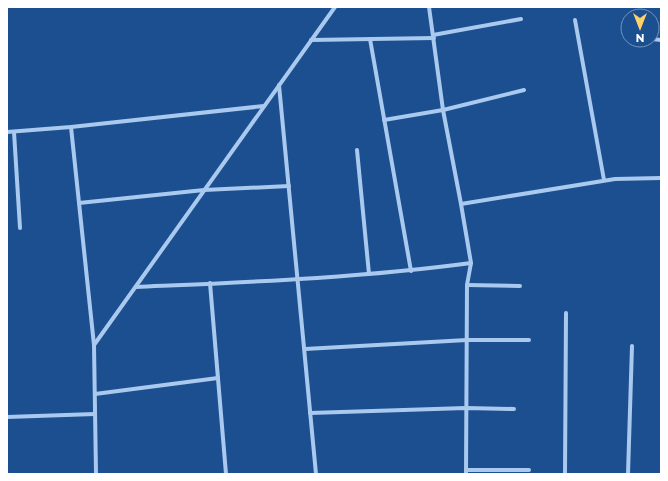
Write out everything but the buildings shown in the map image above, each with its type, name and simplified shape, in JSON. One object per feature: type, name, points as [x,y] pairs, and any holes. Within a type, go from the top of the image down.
[{"type":"street","points":[[94,345],[335,7]]},
{"type":"street","points":[[429,7],[443,110],[462,204],[471,263],[468,285],[466,472],[529,470]]},
{"type":"street","points":[[311,40],[433,36],[521,19]]},
{"type":"street","points":[[575,20],[604,180]]},
{"type":"street","points":[[370,39],[411,271]]},
{"type":"street","points":[[279,85],[316,474]]},
{"type":"street","points":[[384,120],[443,110],[524,90]]},
{"type":"street","points":[[7,132],[71,127],[264,106]]},
{"type":"street","points":[[71,127],[94,345],[96,474]]},
{"type":"street","points":[[14,132],[20,228]]},
{"type":"street","points":[[358,150],[369,274]]},
{"type":"street","points":[[462,204],[604,180],[661,178]]},
{"type":"street","points":[[79,203],[204,190],[289,186]]},
{"type":"street","points":[[136,287],[298,280],[411,271],[471,263]]},
{"type":"street","points":[[210,283],[226,474]]},
{"type":"street","points":[[468,285],[520,286]]},
{"type":"street","points":[[565,474],[566,313]]},
{"type":"street","points":[[305,349],[467,340],[529,340]]},
{"type":"street","points":[[628,474],[632,346]]},
{"type":"street","points":[[95,394],[218,378]]},
{"type":"street","points":[[310,413],[466,408],[514,409]]},
{"type":"street","points":[[7,418],[95,414]]}]
